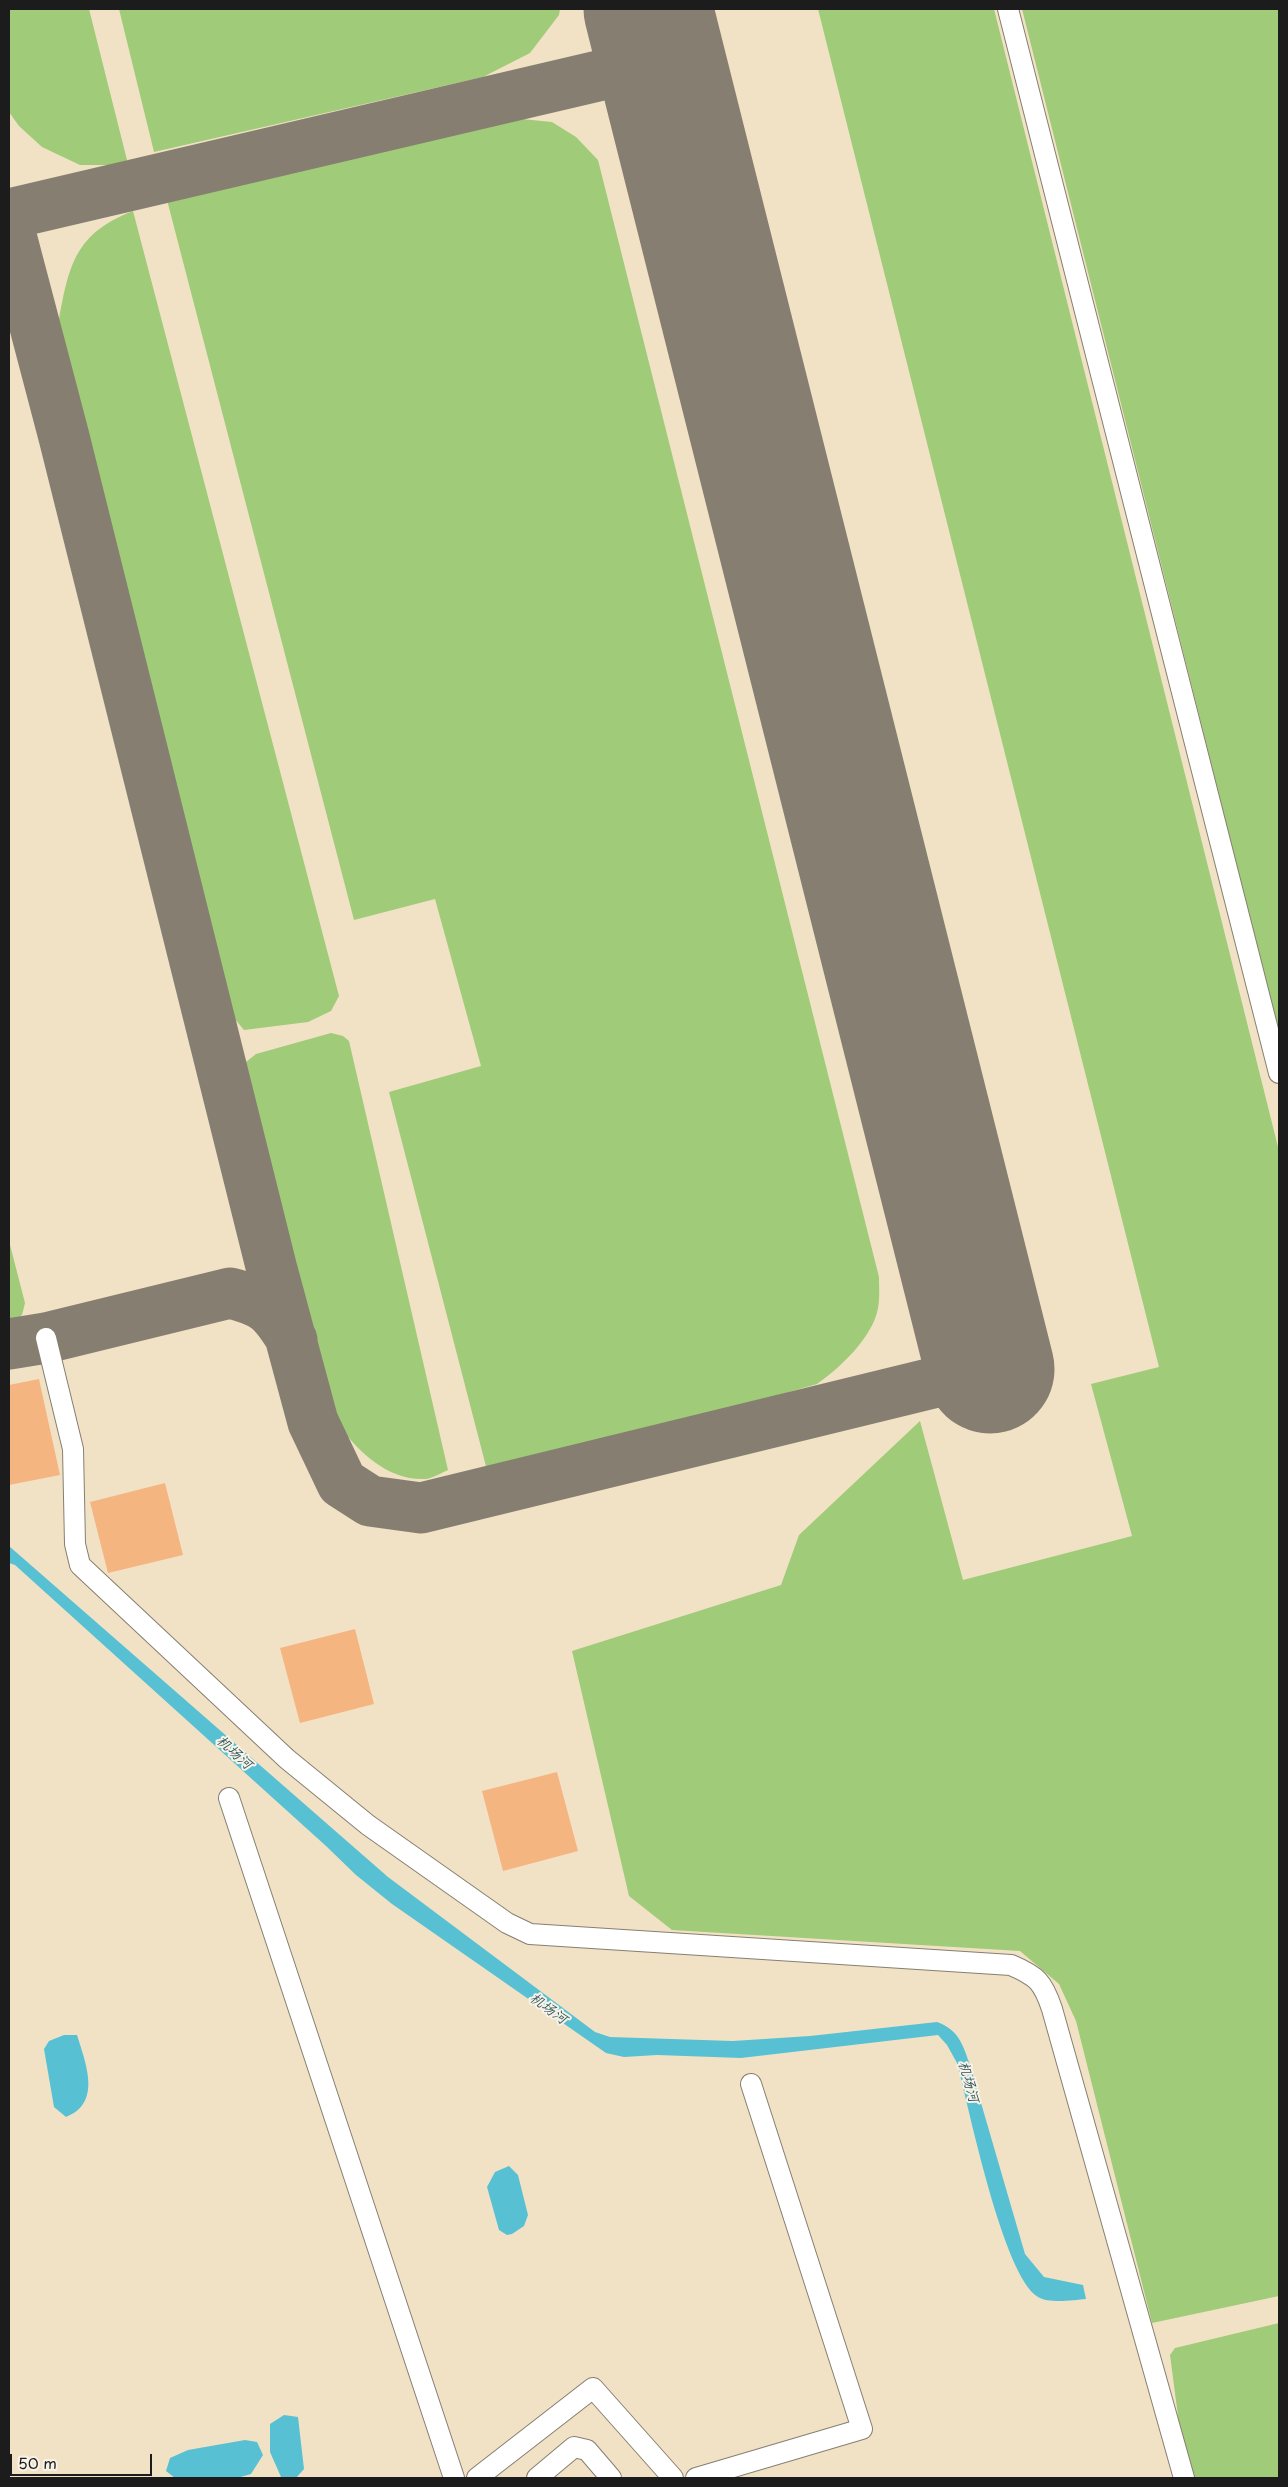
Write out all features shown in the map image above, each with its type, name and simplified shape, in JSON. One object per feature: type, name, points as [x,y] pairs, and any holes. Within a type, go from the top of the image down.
[{"type":"street","points":[[1008,9],[1279,1073]]},
{"type":"street","points":[[46,1338],[73,1449],[75,1544],[80,1565],[287,1759],[368,1825],[507,1923],[530,1934],[1012,1964],[1034,1976],[1045,1988],[1052,2009],[1184,2478]]},
{"type":"street","points":[[229,1798],[454,2478]]},
{"type":"street","points":[[696,2478],[862,2429],[751,2084]]},
{"type":"street","points":[[477,2478],[593,2388],[673,2478]]},
{"type":"street","points":[[538,2478],[574,2448],[587,2450],[611,2478]]},
{"type":"green space","points":[[9,9],[89,9],[127,160],[121,165],[80,165],[42,147],[19,126],[9,112]]},
{"type":"green space","points":[[119,9],[560,9],[559,15],[530,53],[483,77],[154,152]]},
{"type":"green space","points":[[818,9],[994,9],[1279,1151],[1279,2296],[1152,2323],[1076,2021],[1059,1984],[1020,1951],[672,1930],[629,1896],[572,1651],[781,1585],[799,1535],[920,1421],[963,1580],[1132,1536],[1091,1384],[1159,1367]]},
{"type":"green space","points":[[1022,9],[1279,9],[1279,1034]]},
{"type":"green space","points":[[512,118],[552,122],[576,137],[598,160],[879,1277],[879,1296],[875,1319],[863,1341],[845,1361],[817,1384],[489,1478],[389,1092],[481,1066],[435,899],[354,920],[167,200]]},
{"type":"green space","points":[[133,211],[339,996],[331,1011],[308,1022],[244,1030],[234,1018],[59,320],[67,282],[78,253],[87,240],[99,229]]},
{"type":"green space","points":[[331,1033],[343,1036],[349,1041],[448,1470],[426,1479],[400,1476],[388,1471],[357,1447],[340,1427],[245,1074],[246,1062],[256,1054]]},
{"type":"green space","points":[[9,1241],[25,1303],[22,1315],[9,1324]]},
{"type":"green space","points":[[1279,2323],[1279,2478],[1190,2478],[1183,2454],[1170,2355],[1175,2348]]},
{"type":"water","name":"机场河","points":[[9,1546],[388,1877],[595,2032],[610,2037],[733,2041],[810,2036],[937,2022],[950,2029],[959,2039],[970,2065],[1025,2254],[1044,2277],[1083,2285],[1086,2299],[1062,2301],[1043,2299],[1038,2297],[1025,2283],[1012,2258],[1000,2226],[957,2063],[947,2045],[938,2035],[741,2058],[657,2055],[624,2057],[606,2053],[392,1904],[356,1875],[15,1565],[9,1563]]},
{"type":"water","points":[[64,2035],[77,2035],[87,2070],[88,2082],[88,2093],[84,2102],[77,2111],[66,2117],[54,2107],[44,2049],[49,2041]]},
{"type":"water","points":[[509,2166],[518,2175],[528,2215],[524,2226],[507,2235],[499,2230],[487,2187],[495,2172]]},
{"type":"water","points":[[284,2415],[298,2417],[304,2469],[296,2478],[281,2477],[270,2452],[270,2424]]},
{"type":"water","points":[[245,2440],[257,2442],[263,2455],[251,2474],[237,2478],[175,2478],[166,2471],[170,2458],[188,2450]]},
{"type":"building","points":[[39,1379],[60,1475],[9,1485],[9,1385]]},
{"type":"building","points":[[165,1483],[183,1555],[108,1573],[90,1502]]},
{"type":"building","points":[[355,1629],[374,1704],[300,1723],[280,1648]]},
{"type":"building","points":[[557,1772],[578,1851],[503,1871],[482,1791]]},
{"type":"taxiway","points":[[9,214],[662,61]]},
{"type":"taxiway","points":[[9,228],[64,437],[271,1266],[313,1422],[342,1483],[370,1501],[421,1508],[990,1369]]},
{"type":"taxiway","points":[[9,1344],[46,1338],[230,1293],[252,1300],[267,1308],[274,1314],[292,1340]]},
{"type":"runway","points":[[648,9],[990,1369]]}]
